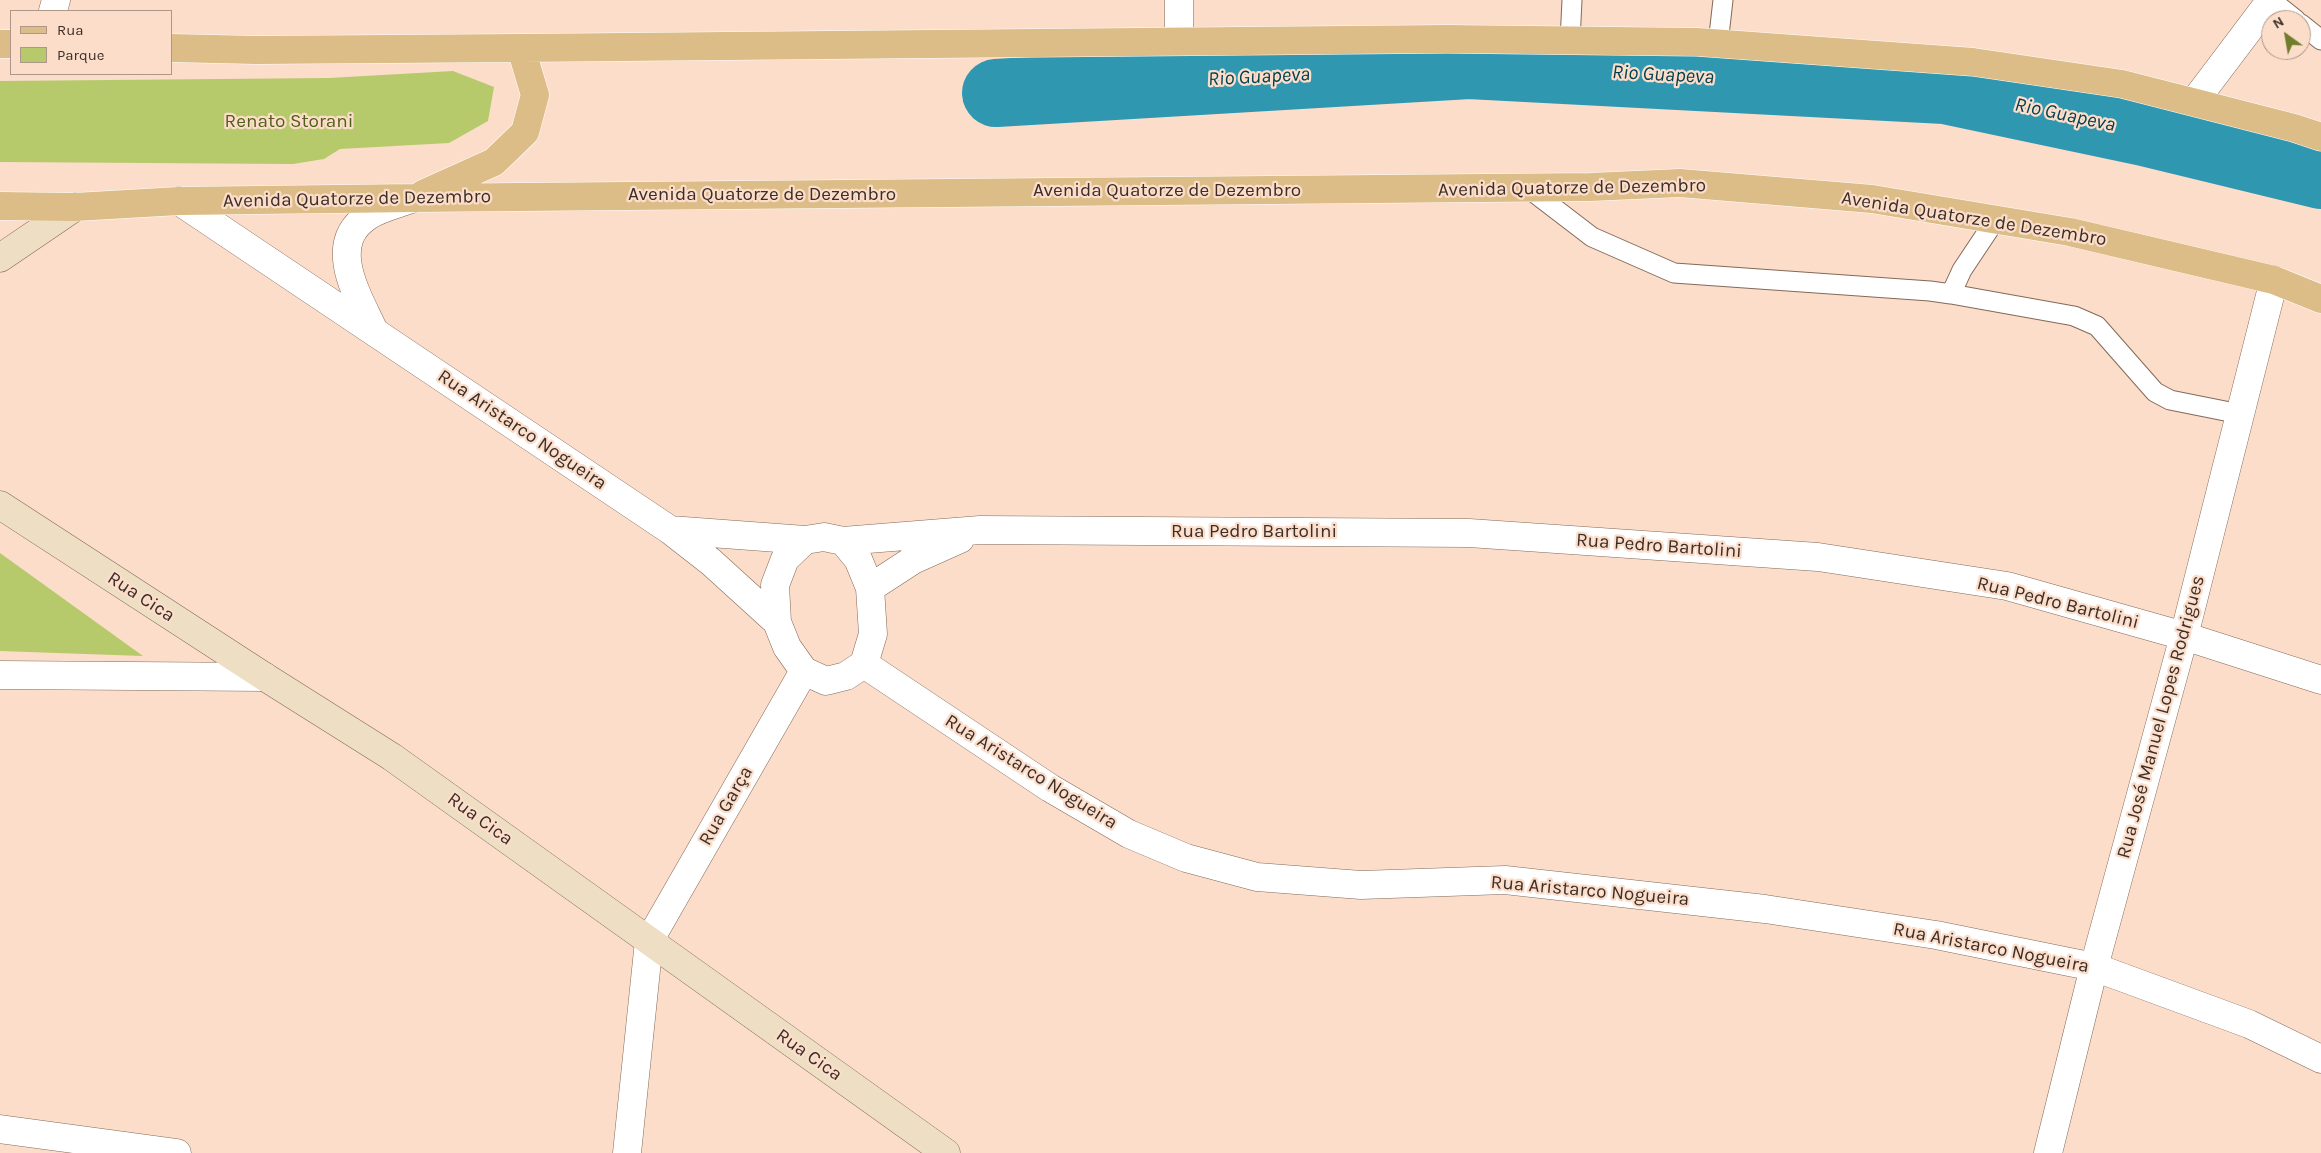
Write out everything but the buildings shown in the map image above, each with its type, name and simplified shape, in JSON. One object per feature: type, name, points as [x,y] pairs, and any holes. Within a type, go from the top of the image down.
[{"type":"main road","points":[[172,48],[256,50],[1179,41],[1570,41],[1718,44],[1973,62],[2122,84],[2294,128],[2321,137]]},
{"type":"main road","points":[[415,198],[494,162],[525,132],[535,95],[521,48]]},
{"type":"main road","name":"Avenida Quatorze de Dezembro","points":[[0,206],[75,207],[179,201],[415,198],[1528,188],[1680,183],[1872,199],[2070,232],[2274,280],[2321,299]]},
{"type":"street","points":[[1179,0],[1179,41]]},
{"type":"street","points":[[2194,102],[2271,0]]},
{"type":"street","points":[[374,331],[347,269],[345,244],[354,227],[369,215],[415,198]]},
{"type":"street","name":"Rua Aristarco Nogueira","points":[[179,201],[670,530],[710,562],[777,622]]},
{"type":"street","points":[[0,258],[75,207]]},
{"type":"street","name":"Rua José Manuel Lopes Rodrigues","points":[[2048,1153],[2094,967],[2184,636],[2274,280]]},
{"type":"street","name":"Rua Cica","points":[[0,505],[265,678],[392,756],[946,1153]]},
{"type":"street","name":"Rua Aristarco Nogueira","points":[[670,530],[805,540]]},
{"type":"street","name":"Rua Pedro Bartolini","points":[[870,588],[913,560],[980,530]]},
{"type":"street","name":"Rua Pedro Bartolini","points":[[842,541],[980,530],[1469,533],[1818,557],[2008,586],[2184,636],[2321,680]]},
{"type":"street","points":[[824,538],[842,541],[858,559],[870,588],[873,634],[870,650],[864,664],[846,676],[826,681],[804,671],[787,647],[777,622],[775,585],[785,559],[805,540],[824,538]]},
{"type":"street","name":"Rua Aristarco Nogueira","points":[[864,664],[1050,788],[1129,834],[1186,858],[1257,877],[1361,885],[1515,881],[1775,910],[1936,935],[2094,967],[2249,1024],[2321,1059]]},
{"type":"street","name":"Rua Garça","points":[[649,942],[804,671]]},
{"type":"street","points":[[0,675],[265,678]]},
{"type":"street","points":[[627,1153],[649,942]]},
{"type":"street","points":[[0,1129],[177,1153]]},
{"type":"lane","points":[[1570,41],[1572,0]]},
{"type":"lane","points":[[1718,44],[1723,0]]},
{"type":"lane","points":[[2271,0],[2284,10]]},
{"type":"lane","points":[[2311,32],[2321,40]]},
{"type":"lane","points":[[1528,188],[1592,237],[1674,273],[1930,291],[2074,316],[2097,326],[2155,392],[2170,400],[2240,414]]},
{"type":"lane","points":[[1951,294],[1962,270],[1996,219]]},
{"type":"green space","name":"Renato Storani","points":[[453,71],[494,87],[488,121],[449,143],[340,149],[324,159],[293,164],[0,162],[0,81],[329,78]]},
{"type":"green space","points":[[0,553],[143,656],[0,651]]},
{"type":"waterway","name":"Rio Guapeva","points":[[996,93],[1469,65],[1945,90],[2144,132],[2321,175]]}]
